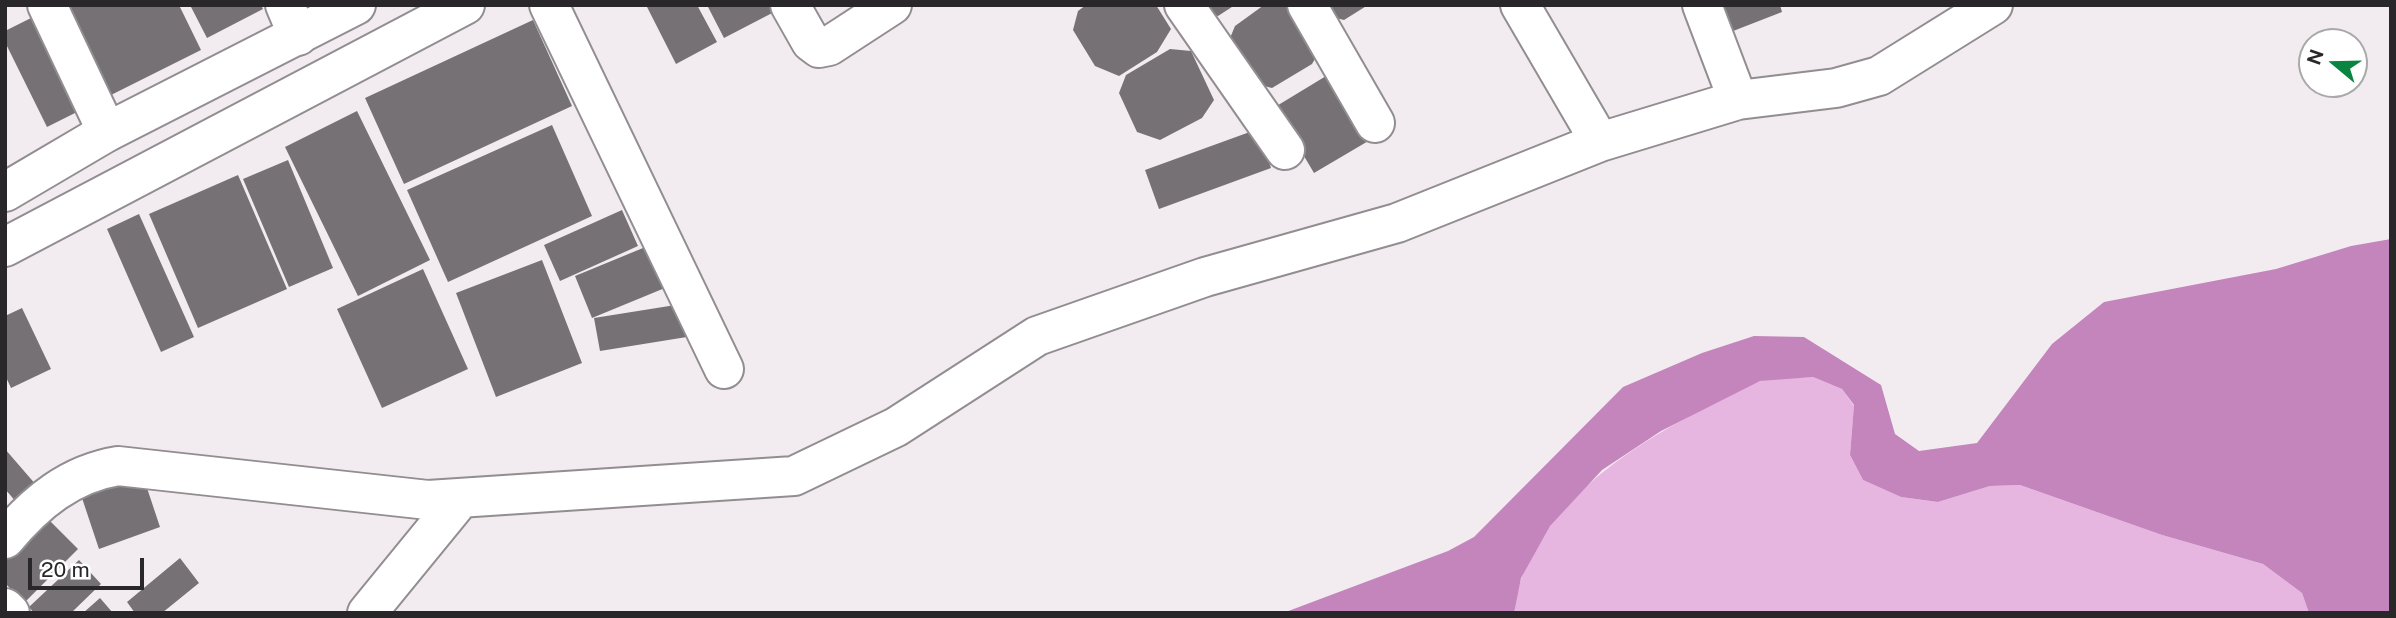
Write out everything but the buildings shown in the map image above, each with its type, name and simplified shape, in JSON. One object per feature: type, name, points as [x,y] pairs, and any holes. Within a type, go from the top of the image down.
[{"type":"street","points":[[47,5],[107,132]]},
{"type":"street","points":[[5,192],[292,20],[356,5]]},
{"type":"street","points":[[5,247],[465,5]]},
{"type":"street","points":[[549,5],[724,369]]},
{"type":"street","points":[[790,5],[811,42],[819,48],[829,46],[892,5]]},
{"type":"street","points":[[1184,5],[1285,150]]},
{"type":"street","points":[[1307,5],[1375,123]]},
{"type":"street","points":[[1520,5],[1600,142]]},
{"type":"street","points":[[1702,5],[1738,100]]},
{"type":"street","points":[[5,539],[31,508],[68,483],[94,470],[118,466],[428,500],[794,476],[896,427],[1037,336],[1205,276],[1397,223],[1600,142],[1738,100],[1836,88],[1879,76],[1993,5]]},
{"type":"street","points":[[367,613],[461,498]]},
{"type":"street","points":[[5,608],[10,613]]},
{"type":"shaded area","points":[[2391,239],[2391,613],[2309,613],[2302,593],[2263,564],[2162,535],[2020,485],[1990,486],[1938,502],[1901,497],[1863,480],[1850,455],[1854,405],[1842,389],[1813,377],[1760,381],[1661,431],[1602,470],[1550,526],[1521,578],[1514,613],[1283,613],[1448,551],[1474,537],[1623,387],[1702,353],[1754,336],[1804,337],[1881,385],[1895,434],[1919,451],[1977,443],[2052,344],[2104,302],[2276,269],[2351,246]]},
{"type":"shaded area","points":[[1813,377],[1842,389],[1854,406],[1850,455],[1863,480],[1901,497],[1938,502],[1990,486],[2020,485],[2162,535],[2263,564],[2302,593],[2309,613],[1514,613],[1522,577],[1537,545],[1558,515],[1584,488],[1613,464],[1676,424],[1747,386],[1780,378]]}]
